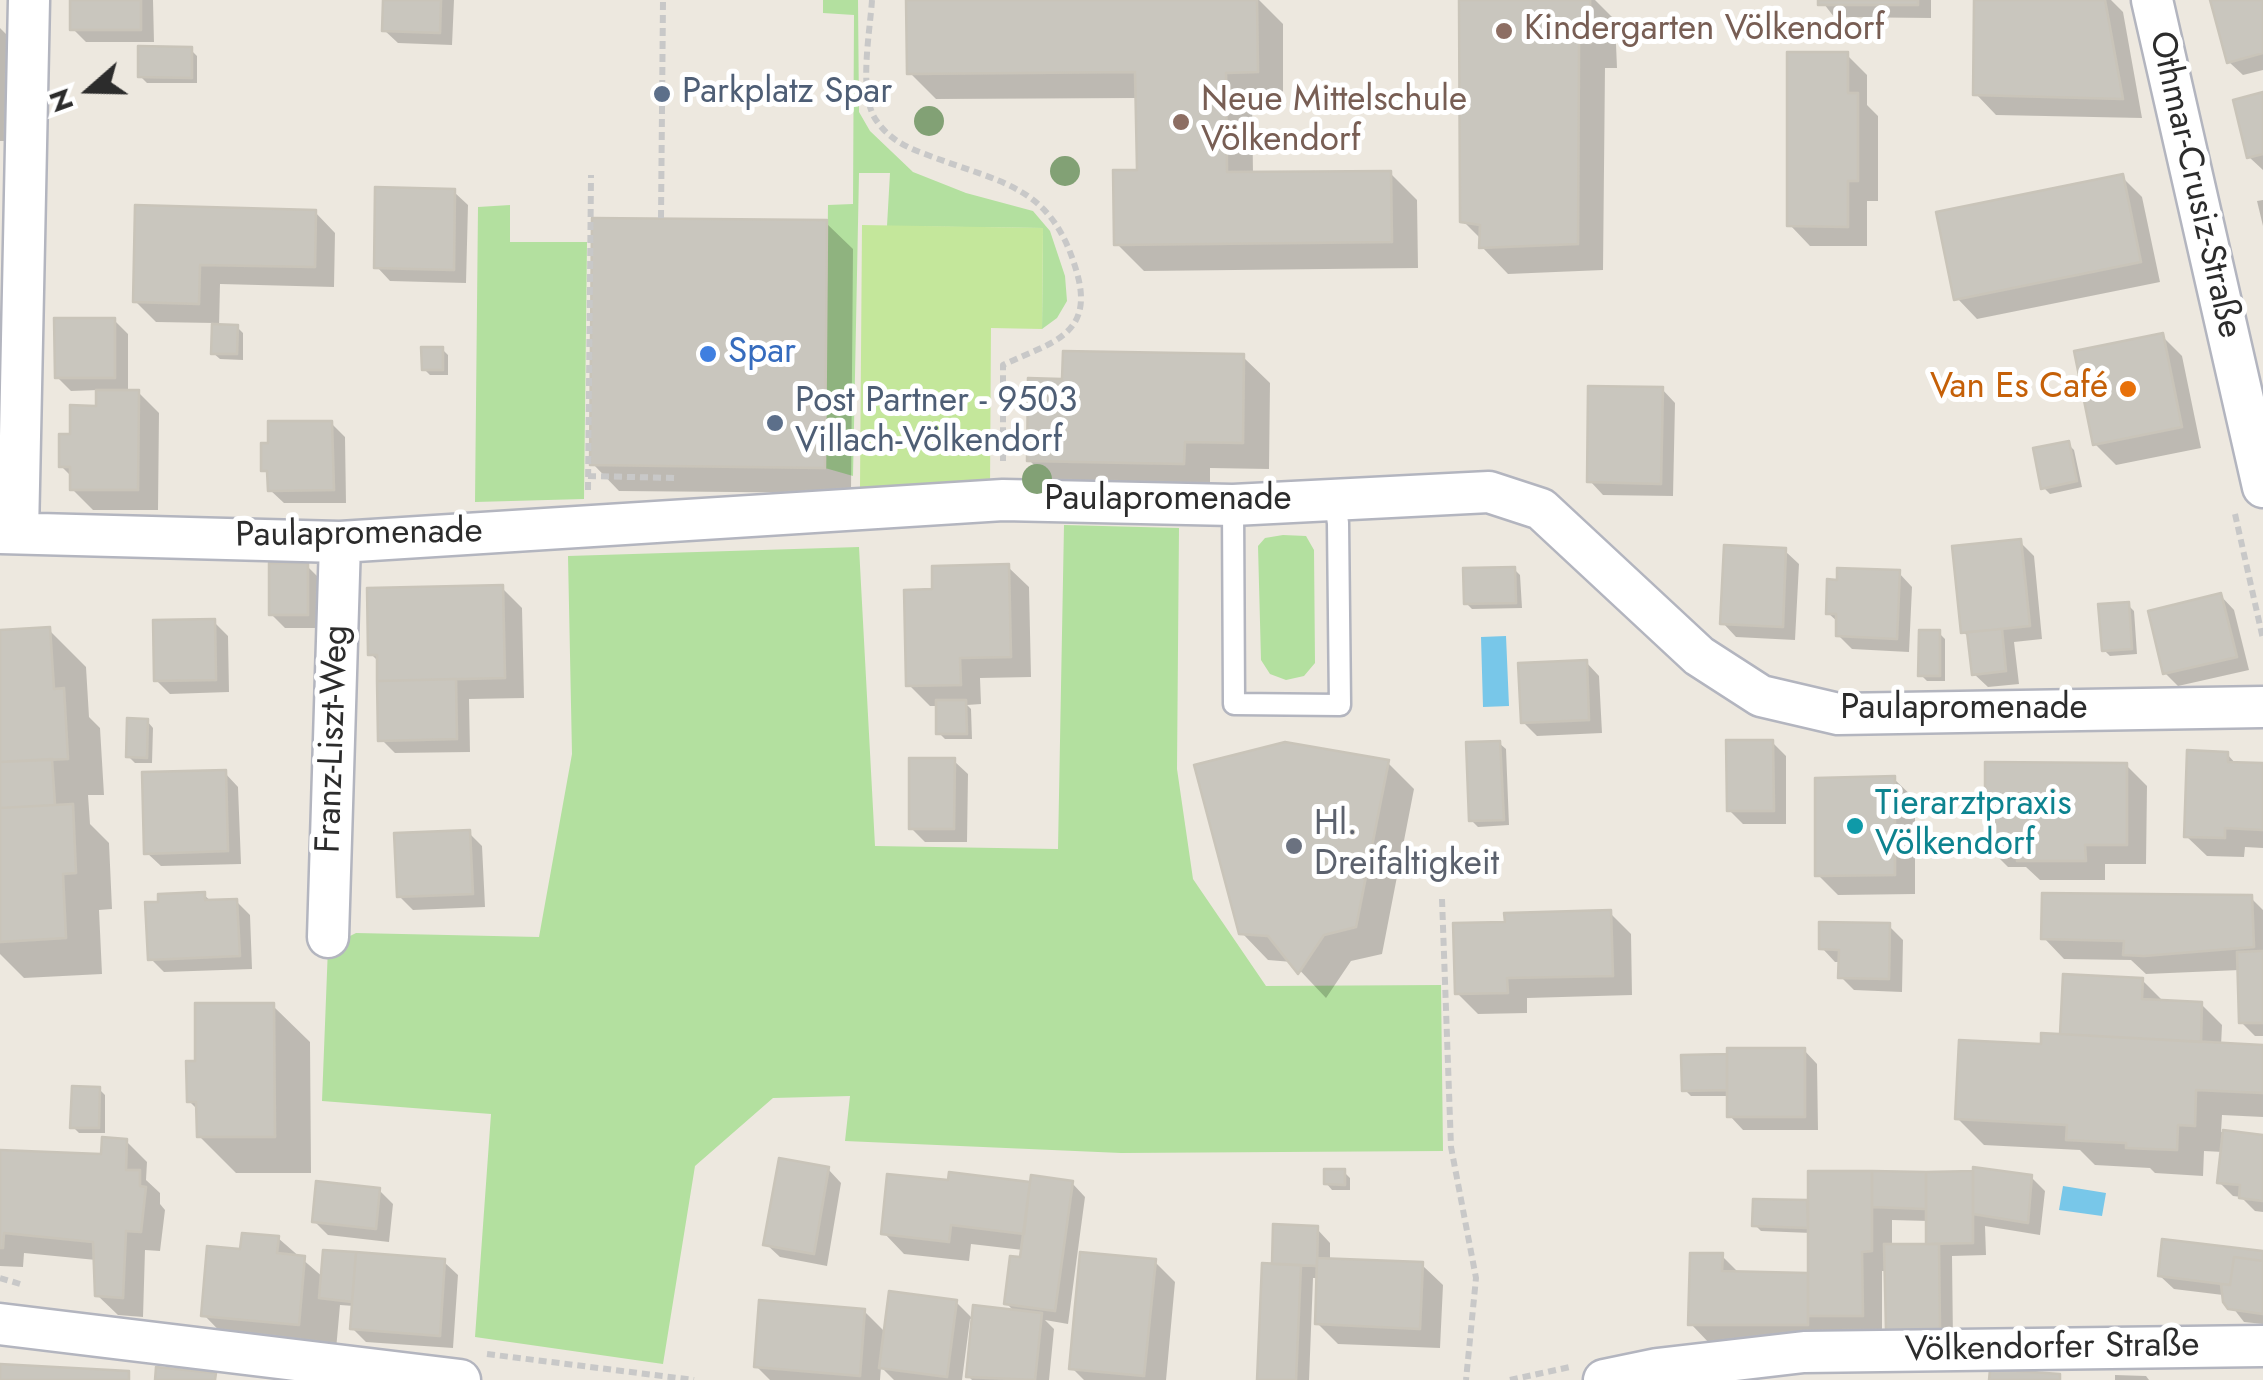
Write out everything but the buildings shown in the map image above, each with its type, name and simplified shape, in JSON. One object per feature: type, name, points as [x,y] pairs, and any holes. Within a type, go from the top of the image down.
[{"type":"street","points":[[9,533],[29,0]]},
{"type":"street","name":"Othmar-Crusiz-Straße","points":[[2152,0],[2263,487]]},
{"type":"street","name":"Paulapromenade","points":[[9,533],[340,542],[1003,500],[1233,505],[1488,492],[1541,509],[1698,656],[1761,696],[1838,714],[2263,707]]},
{"type":"street","name":"Franz-Liszt-Weg","points":[[328,937],[340,542]]},
{"type":"street","points":[[0,1324],[460,1380]]},
{"type":"street","name":"Völkendorfer Straße","points":[[1604,1380],[1657,1369],[1804,1352],[2263,1346]]},
{"type":"lane","points":[[1233,505],[1234,704],[1340,705],[1338,523],[1334,499]]},
{"type":"path","points":[[661,218],[663,0]]},
{"type":"path","points":[[872,0],[867,90],[870,110],[878,123],[905,146],[1026,193],[1047,209],[1059,225],[1076,270],[1082,309],[1076,326],[1060,338],[1002,364],[1003,500]]},
{"type":"path","points":[[588,526],[592,175]]},
{"type":"path","points":[[588,476],[688,478]]},
{"type":"path","points":[[1442,899],[1451,1147],[1476,1278],[1466,1380]]},
{"type":"green space","points":[[823,0],[858,0],[859,112],[870,131],[913,172],[966,193],[1033,211],[1050,231],[1065,276],[1067,301],[1057,318],[1042,329],[1043,228],[887,226],[890,173],[859,173],[853,476],[825,468],[828,205],[853,204],[854,15],[823,13]]},
{"type":"green space","points":[[510,205],[510,242],[587,242],[584,499],[475,502],[478,207]]},
{"type":"green space","points":[[862,225],[1043,228],[1042,329],[991,328],[990,489],[860,487]]},
{"type":"green space","points":[[1064,525],[1179,528],[1177,769],[1193,879],[1266,986],[1441,985],[1443,1151],[1121,1153],[845,1141],[850,1096],[773,1098],[695,1166],[663,1364],[475,1337],[491,1114],[322,1101],[328,947],[356,933],[539,937],[572,754],[568,556],[859,547],[875,846],[1058,849]]},
{"type":"green space","points":[[1306,536],[1314,550],[1315,663],[1304,676],[1286,680],[1270,674],[1261,660],[1258,546],[1265,538]]},
{"type":"water","points":[[1506,636],[1509,706],[1483,707],[1481,637]]},
{"type":"water","points":[[2063,1186],[2106,1193],[2102,1216],[2059,1210]]},
{"type":"place","name":"Kindergarten Völkendorf","points":[[1504,31]]},
{"type":"place","name":"Parkplatz Spar","points":[[662,94]]},
{"type":"place","name":"Neue Mittelschule Völkendorf","points":[[1181,122]]},
{"type":"place","name":"Spar","points":[[708,354]]},
{"type":"place","name":"Van Es Café","points":[[2128,389]]},
{"type":"place","name":"Post Partner - 9503 Villach-Völkendorf","points":[[775,423]]},
{"type":"place","name":"Tierarztpraxis Völkendorf","points":[[1855,826]]},
{"type":"place","name":"Hl. Dreifaltigkeit","points":[[1294,846]]}]
